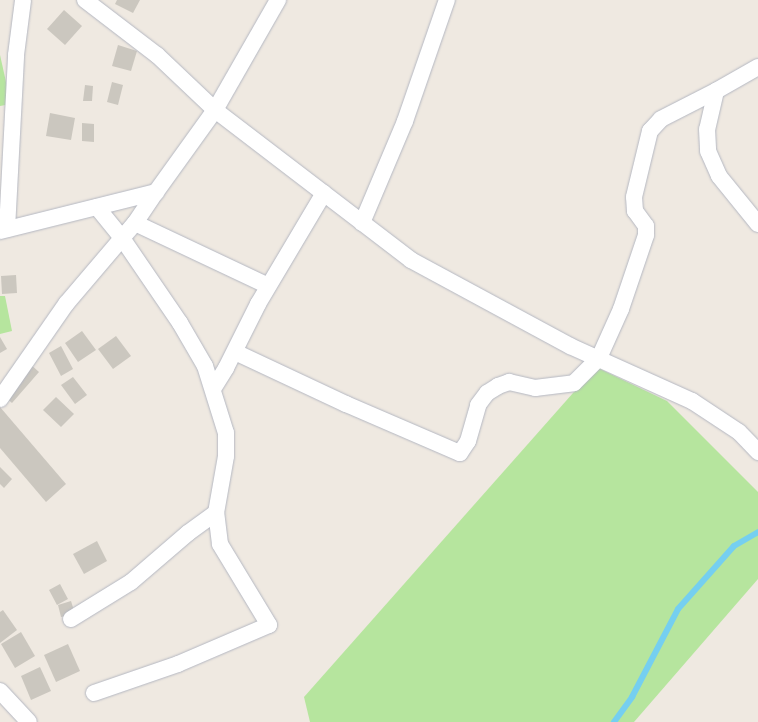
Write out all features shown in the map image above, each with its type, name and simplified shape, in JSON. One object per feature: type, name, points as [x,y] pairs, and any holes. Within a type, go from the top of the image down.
[{"type":"street","points":[[23,0],[16,55],[4,230],[156,192]]},
{"type":"street","points":[[85,0],[157,55],[215,110],[411,260],[570,346],[692,402],[740,432],[756,445]]},
{"type":"street","points":[[0,399],[66,304],[135,223],[215,110],[278,0]]},
{"type":"street","points":[[362,223],[405,121],[447,0]]},
{"type":"street","points":[[235,352],[456,453],[463,451],[468,441],[478,405],[487,393],[498,386],[509,382],[535,388],[574,383],[599,358],[621,309],[646,235],[646,226],[635,211],[634,198],[650,131],[661,120],[758,67]]},
{"type":"street","points":[[716,91],[708,129],[710,158],[719,176],[758,224]]},
{"type":"street","points":[[212,389],[235,352],[268,286],[324,193]]},
{"type":"street","points":[[94,693],[178,664],[269,625],[224,554],[218,534],[216,514],[226,456],[226,433],[198,352],[122,238],[97,207]]},
{"type":"street","points":[[135,223],[268,286]]},
{"type":"street","points":[[71,619],[131,582],[188,533],[216,514]]},
{"type":"street","points":[[0,691],[29,722]]},
{"type":"green space","points":[[0,55],[11,104],[0,106]]},
{"type":"green space","points":[[0,296],[5,296],[12,331],[0,334]]},
{"type":"green space","points":[[596,367],[667,401],[758,492],[758,579],[634,722],[310,722],[304,697]]},
{"type":"building","points":[[117,0],[140,0],[133,13],[115,4]]},
{"type":"building","points":[[64,10],[82,26],[65,45],[47,29]]},
{"type":"building","points":[[118,45],[137,51],[131,71],[112,66]]},
{"type":"building","points":[[112,82],[123,85],[118,105],[107,102]]},
{"type":"building","points":[[85,85],[93,86],[92,101],[83,101]]},
{"type":"building","points":[[50,113],[75,118],[71,140],[46,136]]},
{"type":"building","points":[[82,123],[94,124],[94,142],[82,141]]},
{"type":"building","points":[[16,275],[17,293],[2,294],[1,276]]},
{"type":"building","points":[[82,331],[96,350],[78,362],[65,343]]},
{"type":"building","points":[[116,336],[131,356],[113,369],[98,349]]},
{"type":"building","points":[[0,337],[7,349],[0,353]]},
{"type":"building","points":[[61,346],[73,369],[61,376],[49,353]]},
{"type":"building","points":[[29,363],[39,372],[12,403],[2,394]]},
{"type":"building","points":[[73,377],[87,395],[75,404],[61,385]]},
{"type":"building","points":[[56,397],[74,414],[61,427],[43,410]]},
{"type":"building","points":[[0,407],[66,484],[46,502],[0,448]]},
{"type":"building","points":[[0,467],[12,479],[4,488],[0,484]]},
{"type":"building","points":[[97,541],[107,561],[84,574],[73,554]]},
{"type":"building","points":[[60,584],[68,599],[57,605],[49,590]]},
{"type":"building","points":[[71,601],[75,614],[61,617],[58,605]]},
{"type":"building","points":[[3,610],[17,630],[0,643],[0,612]]},
{"type":"building","points":[[21,632],[35,656],[15,668],[1,644]]},
{"type":"building","points":[[68,644],[80,671],[56,682],[44,655]]},
{"type":"building","points":[[40,667],[51,691],[31,700],[21,676]]},
{"type":"waterway","points":[[614,722],[632,697],[678,609],[734,546],[758,532]]}]
